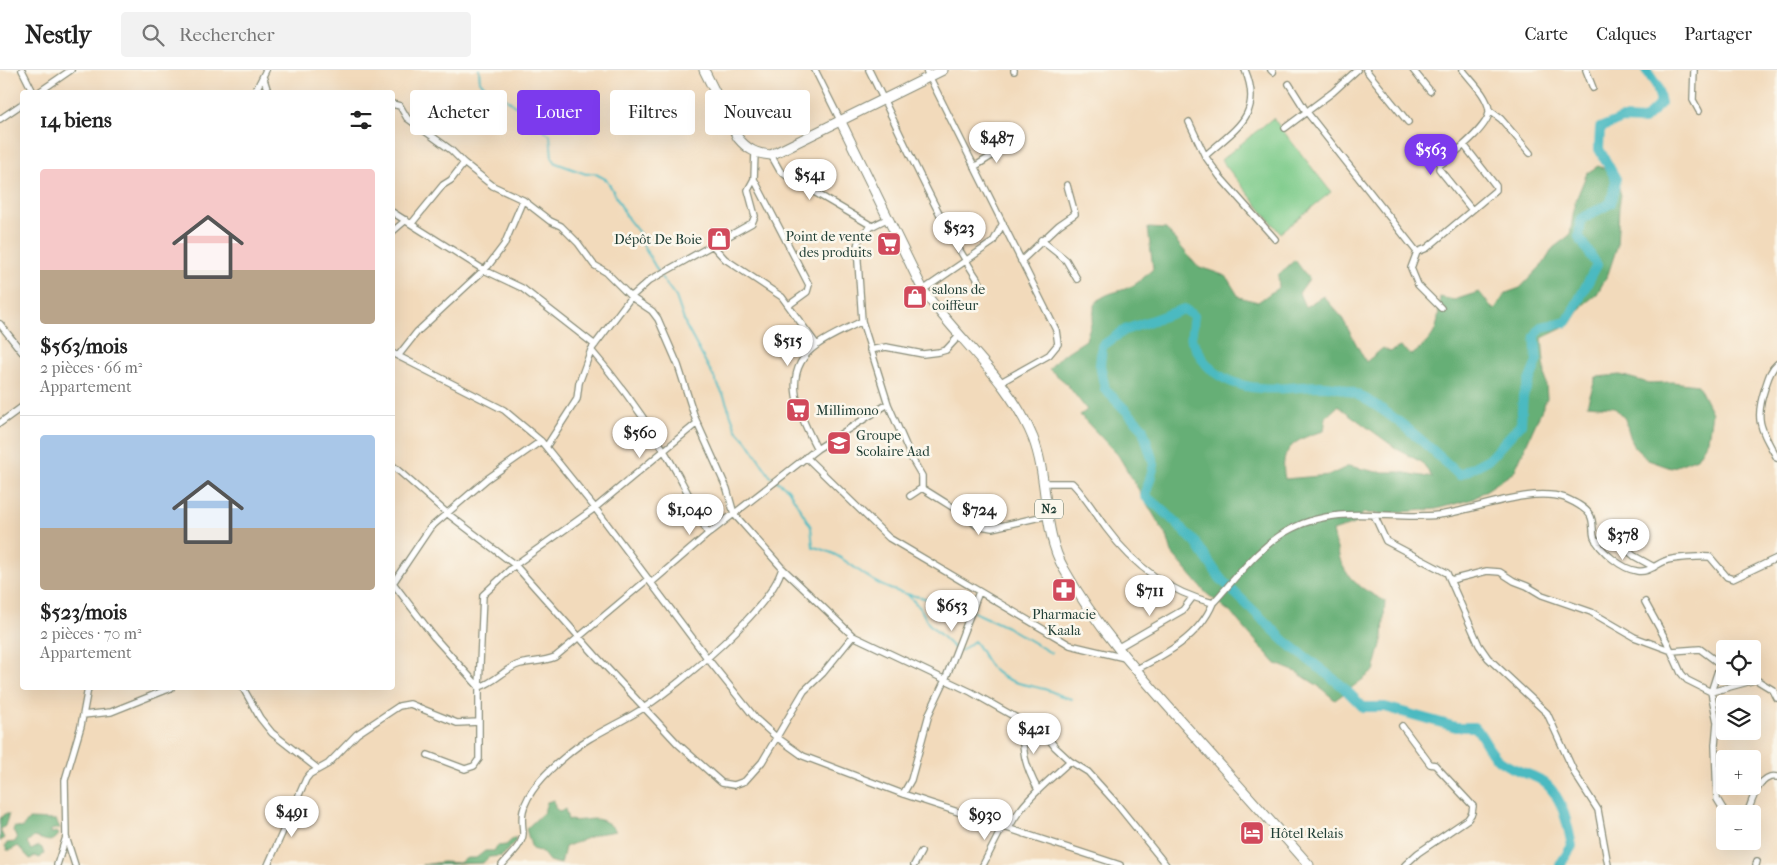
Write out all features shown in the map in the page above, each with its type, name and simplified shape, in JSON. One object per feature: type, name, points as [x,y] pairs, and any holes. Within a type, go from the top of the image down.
[{"type":"highway","points":[[704,70],[738,138],[745,146],[755,152],[771,155],[883,99],[928,73],[943,70]]},
{"type":"highway","name":"N2","points":[[840,120],[923,290],[939,313],[1001,382],[1025,421],[1040,457],[1054,548],[1063,568],[1116,648],[1309,865]]},
{"type":"street","points":[[22,70],[32,90]]},
{"type":"street","points":[[42,90],[70,70]]},
{"type":"street","points":[[815,70],[840,120]]},
{"type":"street","points":[[869,70],[929,194],[966,262],[984,290]]},
{"type":"street","points":[[1205,156],[1247,117],[1252,90],[1245,70]]},
{"type":"street","points":[[1285,128],[1333,92],[1357,70]]},
{"type":"street","points":[[1366,70],[1408,122]]},
{"type":"street","points":[[1413,70],[1430,91]]},
{"type":"street","points":[[1463,70],[1484,97],[1489,110],[1501,119],[1530,153]]},
{"type":"street","points":[[1586,70],[1593,88]]},
{"type":"street","points":[[1694,70],[1693,100],[1699,111]]},
{"type":"street","points":[[256,90],[265,73]]},
{"type":"street","points":[[265,73],[268,90]]},
{"type":"street","points":[[928,73],[1056,330],[1058,344],[1050,355],[1001,382]]},
{"type":"street","points":[[1289,84],[1306,111],[1417,252]]},
{"type":"street","points":[[0,118],[20,105]]},
{"type":"street","points":[[395,105],[400,106],[407,118],[451,150],[464,164],[493,186],[523,200],[550,221],[561,226],[578,243],[594,265],[606,272],[631,297],[652,311],[658,319],[678,365],[697,424],[727,489],[734,514],[782,568],[853,636],[945,680],[1045,734],[1070,761],[1088,772],[1116,803],[1166,865]]},
{"type":"street","points":[[1472,210],[1440,169],[1440,165],[1464,145],[1486,120],[1489,110]]},
{"type":"street","points":[[1189,122],[1205,156],[1220,177],[1275,239]]},
{"type":"street","points":[[974,167],[1009,145]]},
{"type":"street","points":[[1441,308],[1418,285],[1411,268],[1417,252],[1427,248],[1496,190],[1496,186],[1464,145]]},
{"type":"street","points":[[546,448],[577,399],[579,383],[593,348],[631,297],[650,280],[752,222],[755,216],[748,190],[754,179],[755,152]]},
{"type":"street","points":[[771,155],[780,171],[787,176],[872,226]]},
{"type":"street","points":[[395,230],[409,222],[464,164]]},
{"type":"street","points":[[754,179],[809,285],[806,292],[789,305]]},
{"type":"street","points":[[1021,261],[1041,240],[1075,214],[1067,185]]},
{"type":"street","points":[[395,353],[484,270],[504,245],[523,200]]},
{"type":"street","points":[[395,214],[484,270],[522,288],[593,348],[666,450],[708,534]]},
{"type":"street","points":[[887,219],[872,226],[858,242],[862,321],[888,404],[912,459],[922,476],[922,488]]},
{"type":"street","points":[[923,290],[966,262],[992,242],[1003,224]]},
{"type":"street","points":[[1041,240],[1066,260],[1077,279]]},
{"type":"street","points":[[712,245],[725,259],[770,287],[789,305],[817,345]]},
{"type":"street","points":[[817,449],[798,410],[795,386],[799,364],[817,345],[862,321]]},
{"type":"street","points":[[0,324],[20,349]]},
{"type":"street","points":[[870,350],[886,347],[923,354],[938,352],[946,350],[960,336]]},
{"type":"street","points":[[395,355],[504,410],[541,441],[595,508],[708,659],[756,719],[803,756],[903,794],[1120,865]]},
{"type":"street","points":[[1777,364],[1770,373],[1758,412],[1764,435],[1777,458]]},
{"type":"street","points":[[479,687],[488,685],[519,664],[546,661],[555,657],[806,457],[888,404]]},
{"type":"street","points":[[0,423],[20,408]]},
{"type":"street","points":[[428,755],[465,769],[474,766],[479,759],[479,687],[483,595],[515,565],[595,508],[697,424]]},
{"type":"street","points":[[395,580],[430,528],[487,479],[541,441]]},
{"type":"street","points":[[806,457],[888,538],[1070,645],[1125,658]]},
{"type":"street","points":[[395,468],[448,514],[515,565],[678,744],[722,783],[734,784],[745,781],[762,762],[804,691],[823,673],[853,636]]},
{"type":"street","points":[[1044,483],[1072,483],[1128,556],[1148,573],[1192,598],[1213,603]]},
{"type":"street","points":[[910,496],[922,488]]},
{"type":"street","points":[[922,488],[965,515],[976,525],[992,528],[1050,515]]},
{"type":"street","points":[[1135,670],[1179,646],[1210,611],[1213,603],[1256,555],[1291,528],[1317,518],[1356,514],[1439,515],[1475,506],[1536,496],[1563,498],[1580,506],[1591,516],[1596,541],[1613,560],[1631,570],[1646,571],[1666,560],[1710,557],[1727,577],[1734,579],[1777,558]]},
{"type":"street","points":[[1374,515],[1386,541],[1448,573],[1479,645],[1488,658],[1548,713],[1575,774],[1598,810],[1608,865]]},
{"type":"street","points":[[1596,541],[1615,540],[1634,556],[1654,567]]},
{"type":"street","points":[[502,865],[519,846],[523,837],[523,811],[532,791],[545,775],[568,753],[645,707],[708,659],[762,602],[779,578],[782,568]]},
{"type":"street","points":[[1451,580],[1479,573],[1500,572],[1542,595],[1591,612],[1625,633],[1672,651],[1700,648],[1716,659]]},
{"type":"street","points":[[395,586],[434,637],[479,687]]},
{"type":"street","points":[[903,794],[911,780],[929,714],[945,680],[979,592]]},
{"type":"street","points":[[1116,648],[1183,610],[1192,598]]},
{"type":"street","points":[[1645,602],[1687,680],[1711,692],[1732,685]]},
{"type":"street","points":[[1716,680],[1711,692],[1717,722],[1714,745],[1717,799],[1721,805]]},
{"type":"street","points":[[1761,683],[1773,690],[1777,698]]},
{"type":"street","points":[[75,865],[66,837],[65,780],[80,728],[88,690]]},
{"type":"street","points":[[83,714],[111,712],[166,690]]},
{"type":"street","points":[[244,690],[260,718],[272,733],[318,769]]},
{"type":"street","points":[[268,865],[306,778],[328,764],[357,734],[399,706],[410,704],[456,722],[479,722]]},
{"type":"street","points":[[1022,722],[1021,738],[1026,768],[1038,790]]},
{"type":"street","points":[[1402,726],[1430,764],[1435,765],[1473,806],[1472,813],[1468,819],[1425,847],[1404,865]]},
{"type":"street","points":[[983,865],[1006,827],[1038,790],[1070,761]]},
{"type":"street","points":[[1750,805],[1764,779],[1772,776],[1777,778]]},
{"type":"street","points":[[57,865],[66,837]]},
{"type":"street","points":[[914,865],[921,852]]},
{"type":"green space","points":[[1273,118],[1331,192],[1280,233],[1221,160]]},
{"type":"green space","points":[[1598,166],[1614,172],[1621,195],[1617,247],[1608,274],[1597,294],[1583,305],[1571,324],[1542,338],[1547,398],[1514,472],[1473,499],[1436,509],[1380,514],[1363,513],[1357,523],[1333,531],[1339,557],[1348,575],[1362,588],[1385,601],[1383,637],[1374,671],[1335,700],[1317,685],[1296,672],[1276,664],[1231,613],[1206,593],[1172,553],[1168,539],[1118,455],[1080,415],[1087,410],[1065,382],[1049,369],[1061,356],[1086,340],[1093,318],[1094,305],[1098,301],[1106,295],[1133,285],[1153,269],[1148,228],[1166,229],[1197,266],[1226,276],[1239,297],[1258,302],[1279,287],[1278,275],[1295,260],[1309,279],[1299,293],[1305,307],[1323,296],[1341,316],[1366,362],[1383,348],[1390,352],[1400,347],[1412,355],[1427,342],[1435,330],[1440,297],[1454,300],[1479,292],[1494,310],[1506,293],[1520,288],[1544,263],[1553,248],[1570,235],[1575,202],[1587,173]],"holes":[[[1338,406],[1397,449],[1421,462],[1433,478],[1400,472],[1377,472],[1349,466],[1330,475],[1285,479],[1284,459],[1287,452],[1298,441],[1324,431],[1326,417]]]},
{"type":"green space","points":[[1620,375],[1649,383],[1672,382],[1698,385],[1712,413],[1708,440],[1697,458],[1671,468],[1648,460],[1633,446],[1625,419],[1614,407],[1587,405],[1596,377]]},
{"type":"green space","points":[[554,800],[555,808],[560,812],[565,809],[568,820],[594,819],[604,821],[616,831],[597,834],[565,847],[561,864],[549,861],[542,852],[532,849],[526,829],[544,812],[547,802]]},
{"type":"green space","points":[[4,814],[9,814],[5,826],[0,830],[0,819]]},
{"type":"green space","points":[[29,819],[56,820],[60,828],[51,830],[51,833],[57,832],[59,834],[54,840],[48,841],[34,837],[27,843],[31,850],[39,846],[42,848],[44,854],[40,858],[35,856],[30,859],[18,846],[7,850],[5,846],[7,843],[15,842],[17,838],[13,831],[14,827],[22,828]]},
{"type":"green space","points":[[0,830],[4,838],[0,842]]},
{"type":"green space","points":[[515,837],[516,841],[502,856],[489,857],[483,863],[422,865],[443,862],[459,863],[467,858],[476,858],[485,851],[494,851],[497,846],[506,845]]},
{"type":"waterway","points":[[479,70],[480,82],[501,94],[550,135],[552,157],[556,163],[586,174],[594,173],[607,180],[628,219],[640,234],[644,247],[659,273]]},
{"type":"waterway","points":[[1560,865],[1572,846],[1561,806],[1557,797],[1544,782],[1500,761],[1492,753],[1475,727],[1456,727],[1385,707],[1363,707],[1341,685],[1286,642],[1236,594],[1220,578],[1196,543],[1165,512],[1145,496],[1154,465],[1142,427],[1105,389],[1100,365],[1102,346],[1125,330],[1184,309],[1194,316],[1191,339],[1207,365],[1215,373],[1235,383],[1256,388],[1278,389],[1324,386],[1346,390],[1360,396],[1390,415],[1420,439],[1459,475],[1489,459],[1521,424],[1523,396],[1537,362],[1535,336],[1541,327],[1567,322],[1597,265],[1579,237],[1581,219],[1611,203],[1616,179],[1599,149],[1600,128],[1622,119],[1644,120],[1661,103],[1657,86],[1646,70]]},
{"type":"waterway","points":[[661,277],[676,297],[686,326],[724,396],[736,429],[747,441],[770,476],[788,489],[811,527],[813,547],[834,554],[880,585],[908,595],[944,602],[969,611]]},
{"type":"waterway","points":[[908,595],[920,608],[928,623],[956,650],[961,651],[974,641],[986,661],[1003,677],[1072,699]]},
{"type":"waterway","points":[[974,612],[1007,627],[1051,653]]},
{"type":"place","name":"Dépôt De Boie","points":[[719,239]]},
{"type":"place","name":"Point de vente des produits","points":[[889,244]]},
{"type":"place","name":"salons de coiffeur","points":[[915,297]]},
{"type":"place","name":"Millimono","points":[[798,410]]},
{"type":"place","name":"Groupe Scolaire Aad","points":[[839,443]]},
{"type":"place","name":"Pharmacie Kaala","points":[[1064,590]]},
{"type":"place","name":"Hôtel Relais","points":[[1252,833]]}]
